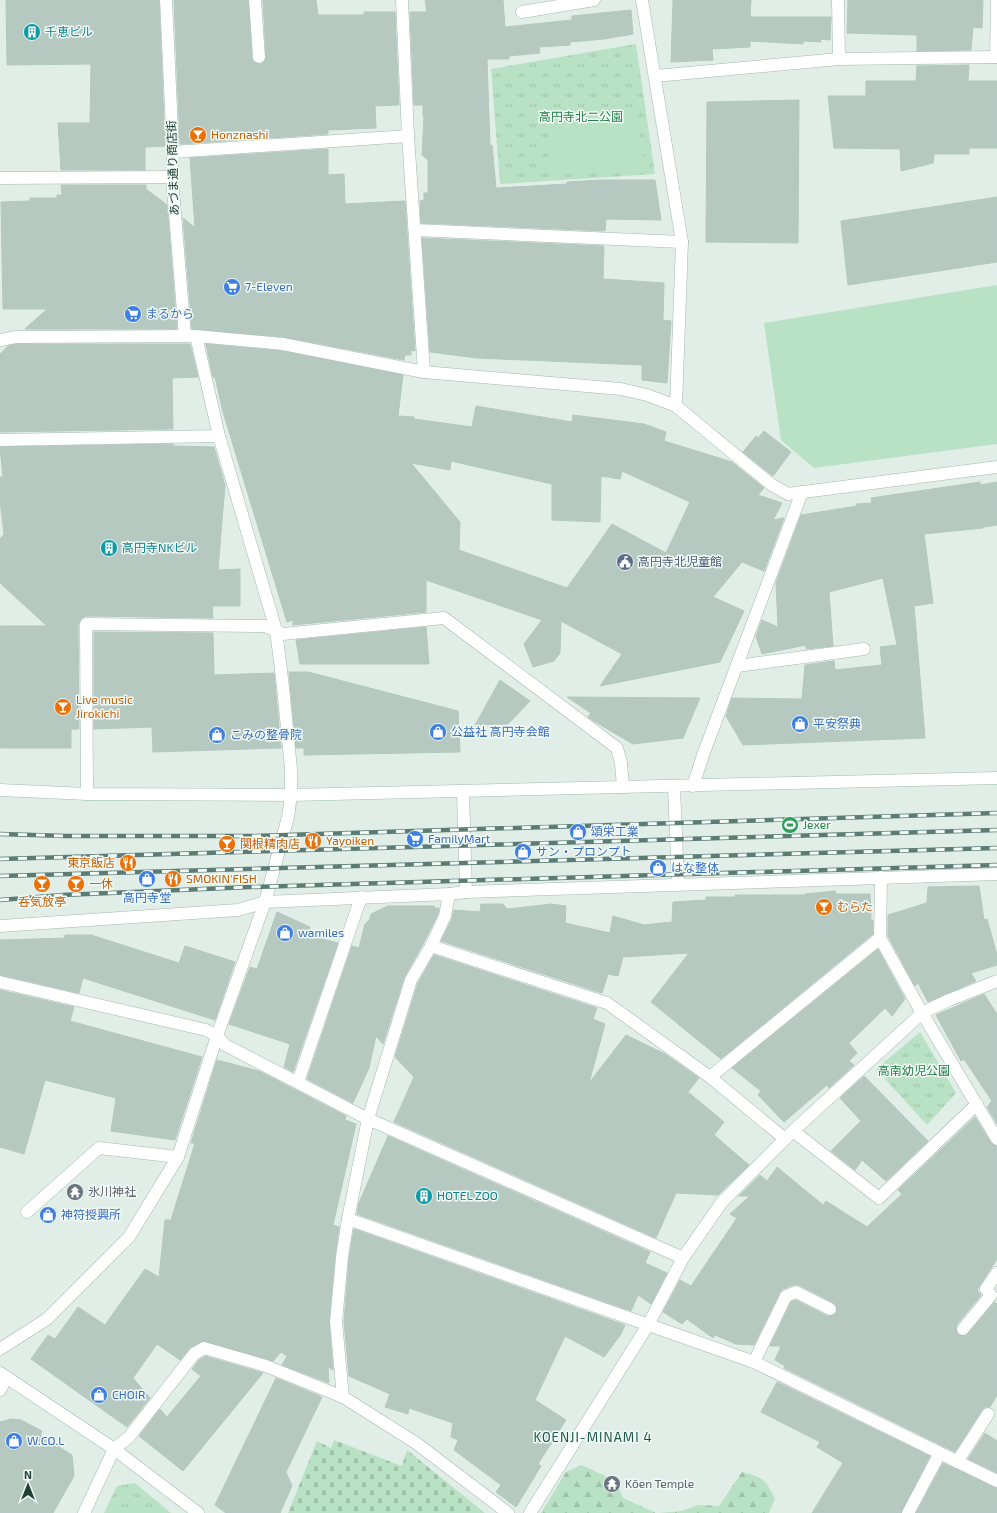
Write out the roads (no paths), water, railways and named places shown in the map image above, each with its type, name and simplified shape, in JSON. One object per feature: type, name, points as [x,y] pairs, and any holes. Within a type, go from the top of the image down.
[{"type":"street","name":"あづま通り商店街","points":[[0,1349],[47,1318],[129,1237],[178,1157],[217,1036],[265,902],[288,817],[292,795],[291,769],[276,630],[190,336],[172,177],[173,152],[166,0]]},
{"type":"street","points":[[255,0],[258,57]]},
{"type":"street","points":[[402,0],[408,136],[424,372]]},
{"type":"street","points":[[522,12],[594,0]]},
{"type":"street","points":[[642,0],[682,242],[676,406]]},
{"type":"street","points":[[838,0],[839,59]]},
{"type":"street","points":[[655,76],[839,59],[997,57],[997,0]]},
{"type":"street","points":[[173,152],[408,136]]},
{"type":"street","points":[[0,178],[172,177]]},
{"type":"street","points":[[415,230],[682,242]]},
{"type":"street","points":[[0,340],[16,337],[190,336],[283,344],[424,372],[621,389],[647,395],[676,406],[772,485],[788,494],[997,467]]},
{"type":"street","points":[[0,440],[219,436]]},
{"type":"street","points":[[693,786],[802,492]]},
{"type":"street","points":[[87,794],[86,624],[265,626],[283,634],[444,618],[617,748],[622,763],[623,787]]},
{"type":"street","points":[[737,666],[864,649]]},
{"type":"street","points":[[0,790],[87,794],[292,795],[997,778]]},
{"type":"street","points":[[674,786],[678,884]]},
{"type":"street","points":[[464,792],[466,892]]},
{"type":"street","points":[[0,926],[238,910],[265,902],[466,892],[997,874]]},
{"type":"street","points":[[881,877],[880,938],[922,1014],[997,1139]]},
{"type":"street","points":[[343,1397],[336,1322],[342,1257],[368,1119],[411,980],[431,946],[445,916],[449,894]]},
{"type":"street","points":[[298,1082],[361,897]]},
{"type":"street","points":[[710,1077],[880,938]]},
{"type":"street","points":[[431,946],[608,1002],[789,1135],[879,1198],[977,1104]]},
{"type":"street","points":[[530,1513],[648,1325],[683,1258],[722,1202],[789,1135],[922,1014],[949,1000],[997,981]]},
{"type":"street","points":[[0,982],[206,1030],[217,1036],[225,1045],[368,1119],[683,1258]]},
{"type":"street","points":[[27,1212],[99,1148],[178,1157]]},
{"type":"street","points":[[348,1219],[754,1362],[997,1481]]},
{"type":"street","points":[[963,1329],[991,1295],[986,1288],[997,1273]]},
{"type":"street","points":[[754,1362],[786,1296],[796,1292],[830,1308]]},
{"type":"street","points":[[84,1513],[114,1449],[129,1437],[194,1354],[204,1348],[266,1366],[343,1397],[416,1443],[508,1513]]},
{"type":"street","points":[[0,1390],[3,1376],[114,1449],[198,1513]]},
{"type":"street","points":[[957,1462],[988,1414]]},
{"type":"street","points":[[908,1513],[940,1453]]},
{"type":"railway","points":[[0,834],[66,836],[254,836],[997,813]]},
{"type":"railway","points":[[0,859],[997,830]]},
{"type":"railway","points":[[0,876],[997,848]]},
{"type":"railway","points":[[0,900],[63,895],[250,887],[997,865]]},
{"type":"place","name":"千恵ビル","points":[[32,32]]},
{"type":"place","name":"Honznashi","points":[[198,135]]},
{"type":"place","name":"7-Eleven","points":[[232,287]]},
{"type":"place","name":"まるから","points":[[133,314]]},
{"type":"place","name":"高円寺NKビル","points":[[109,548]]},
{"type":"place","name":"高円寺北児童館","points":[[625,562]]},
{"type":"place","name":"Live music Jirokichi","points":[[63,707]]},
{"type":"place","name":"平安祭典","points":[[800,724]]},
{"type":"place","name":"公益社 高円寺会館","points":[[438,732]]},
{"type":"place","name":"こみの整骨院","points":[[217,735]]},
{"type":"place","name":"Jexer","points":[[790,825]]},
{"type":"place","name":"頌栄工業","points":[[578,832]]},
{"type":"place","name":"FamilyMart","points":[[415,839]]},
{"type":"place","name":"Yayoiken","points":[[313,841]]},
{"type":"place","name":"関根精肉店","points":[[227,844]]},
{"type":"place","name":"サン・プロンプト","points":[[523,852]]},
{"type":"place","name":"東京飯店","points":[[128,863]]},
{"type":"place","name":"はな整体","points":[[658,868]]},
{"type":"place","name":"高円寺堂","points":[[147,879]]},
{"type":"place","name":"SMOKIN'FISH","points":[[173,879]]},
{"type":"place","name":"呑気放亭","points":[[42,884]]},
{"type":"place","name":"一休","points":[[76,884]]},
{"type":"place","name":"むらた","points":[[824,907]]},
{"type":"place","name":"wamiles","points":[[285,933]]},
{"type":"place","name":"氷川神社","points":[[75,1192]]},
{"type":"place","name":"HOTEL ZOO","points":[[424,1196]]},
{"type":"place","name":"神符授興所","points":[[48,1215]]},
{"type":"place","name":"CHOIR","points":[[99,1395]]},
{"type":"place","name":"W.CO.L","points":[[14,1441]]},
{"type":"place","name":"Kōen Temple","points":[[612,1484]]},
{"type":"district","name":"KOENJI-MINAMI 4","points":[[593,1437]]},
{"type":"park label","name":"高円寺北二公園","points":[[581,117]]},
{"type":"park label","name":"高南幼児公園","points":[[914,1071]]}]
